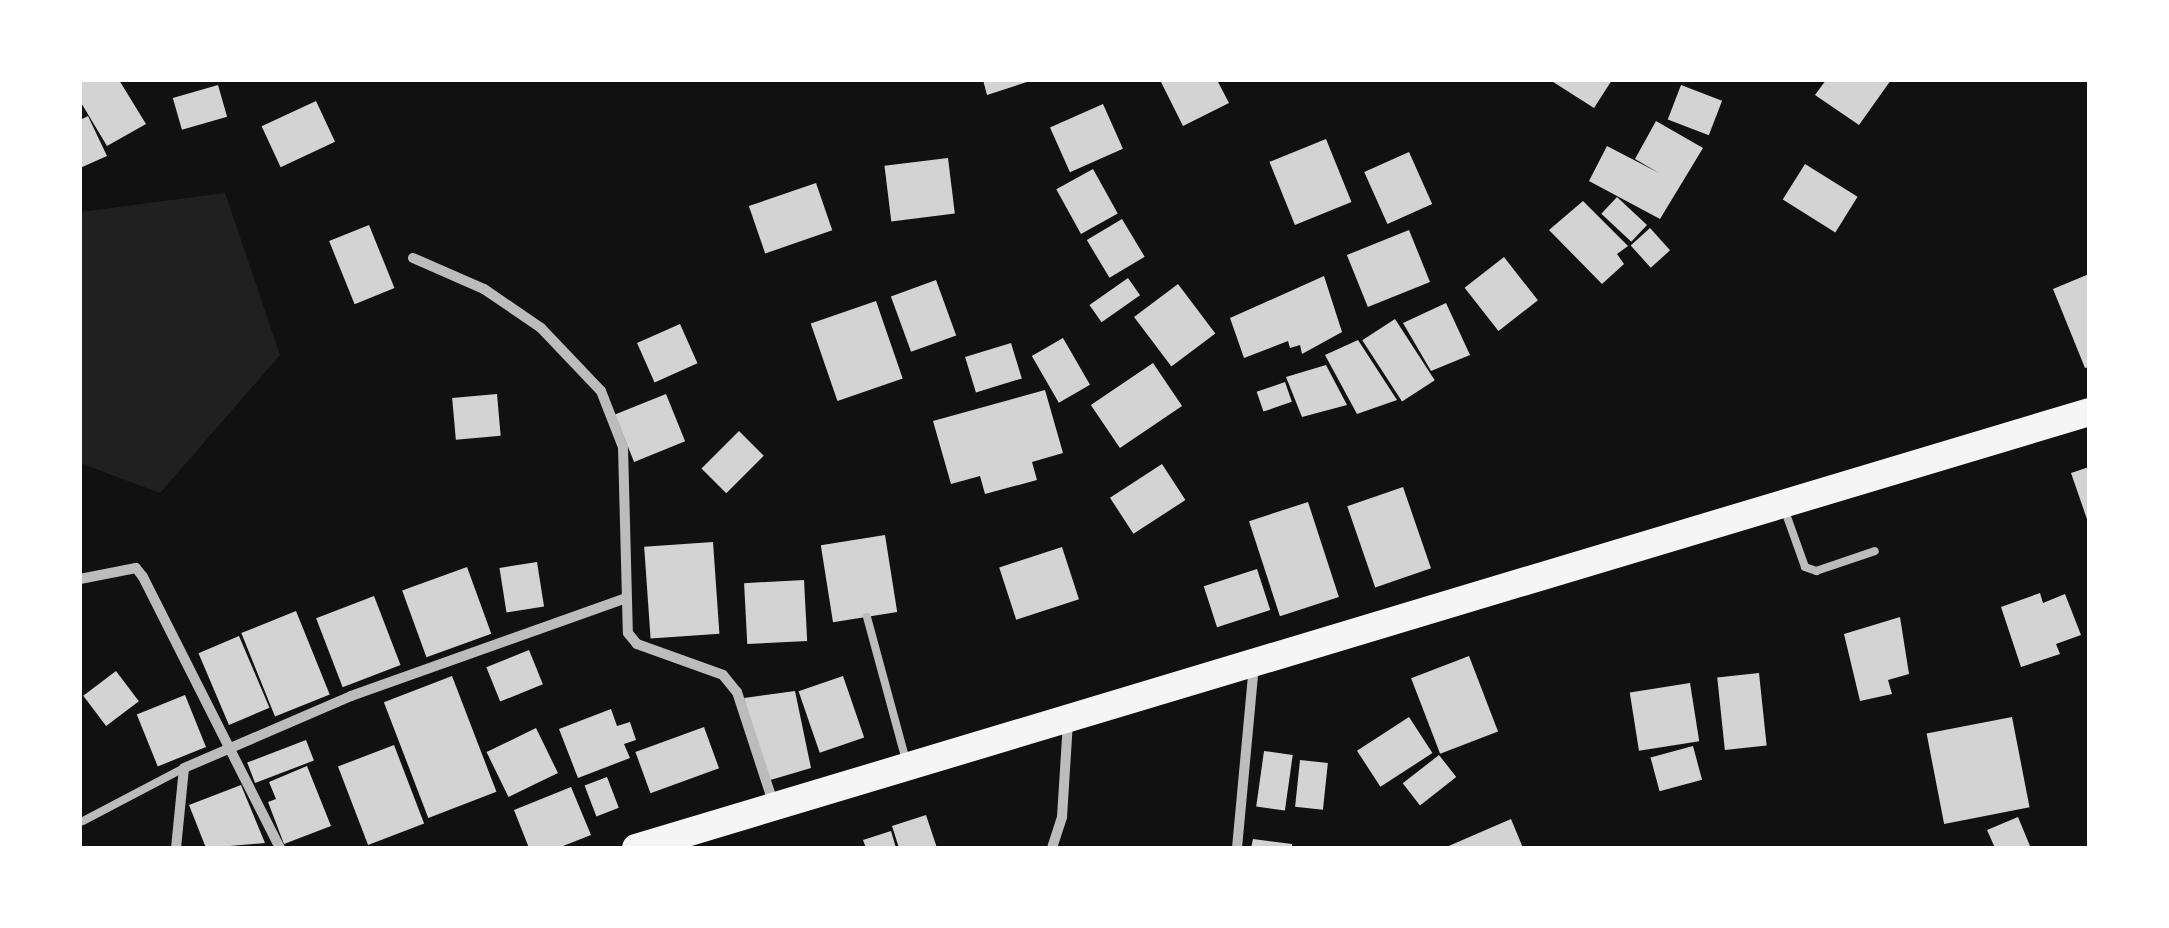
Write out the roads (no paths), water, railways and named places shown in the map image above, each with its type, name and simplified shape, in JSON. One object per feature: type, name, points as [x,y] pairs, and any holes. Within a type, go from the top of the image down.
[{"type":"highway","points":[[636,848],[1068,716],[1784,507],[2089,412]]},
{"type":"street","points":[[413,258],[484,288],[542,328],[601,391],[623,447],[624,599],[637,644],[723,675],[737,692],[774,806]]},
{"type":"street","points":[[80,579],[136,568],[234,747],[280,848]]},
{"type":"street","points":[[176,848],[184,768],[351,696],[624,599]]},
{"type":"street","points":[[1237,848],[1254,663]]},
{"type":"street","points":[[1052,848],[1062,816],[1068,716]]},
{"type":"lane","points":[[1784,507],[1806,566],[1816,570],[1875,551]]},
{"type":"lane","points":[[867,616],[907,765]]},
{"type":"lane","points":[[83,821],[184,768]]}]
